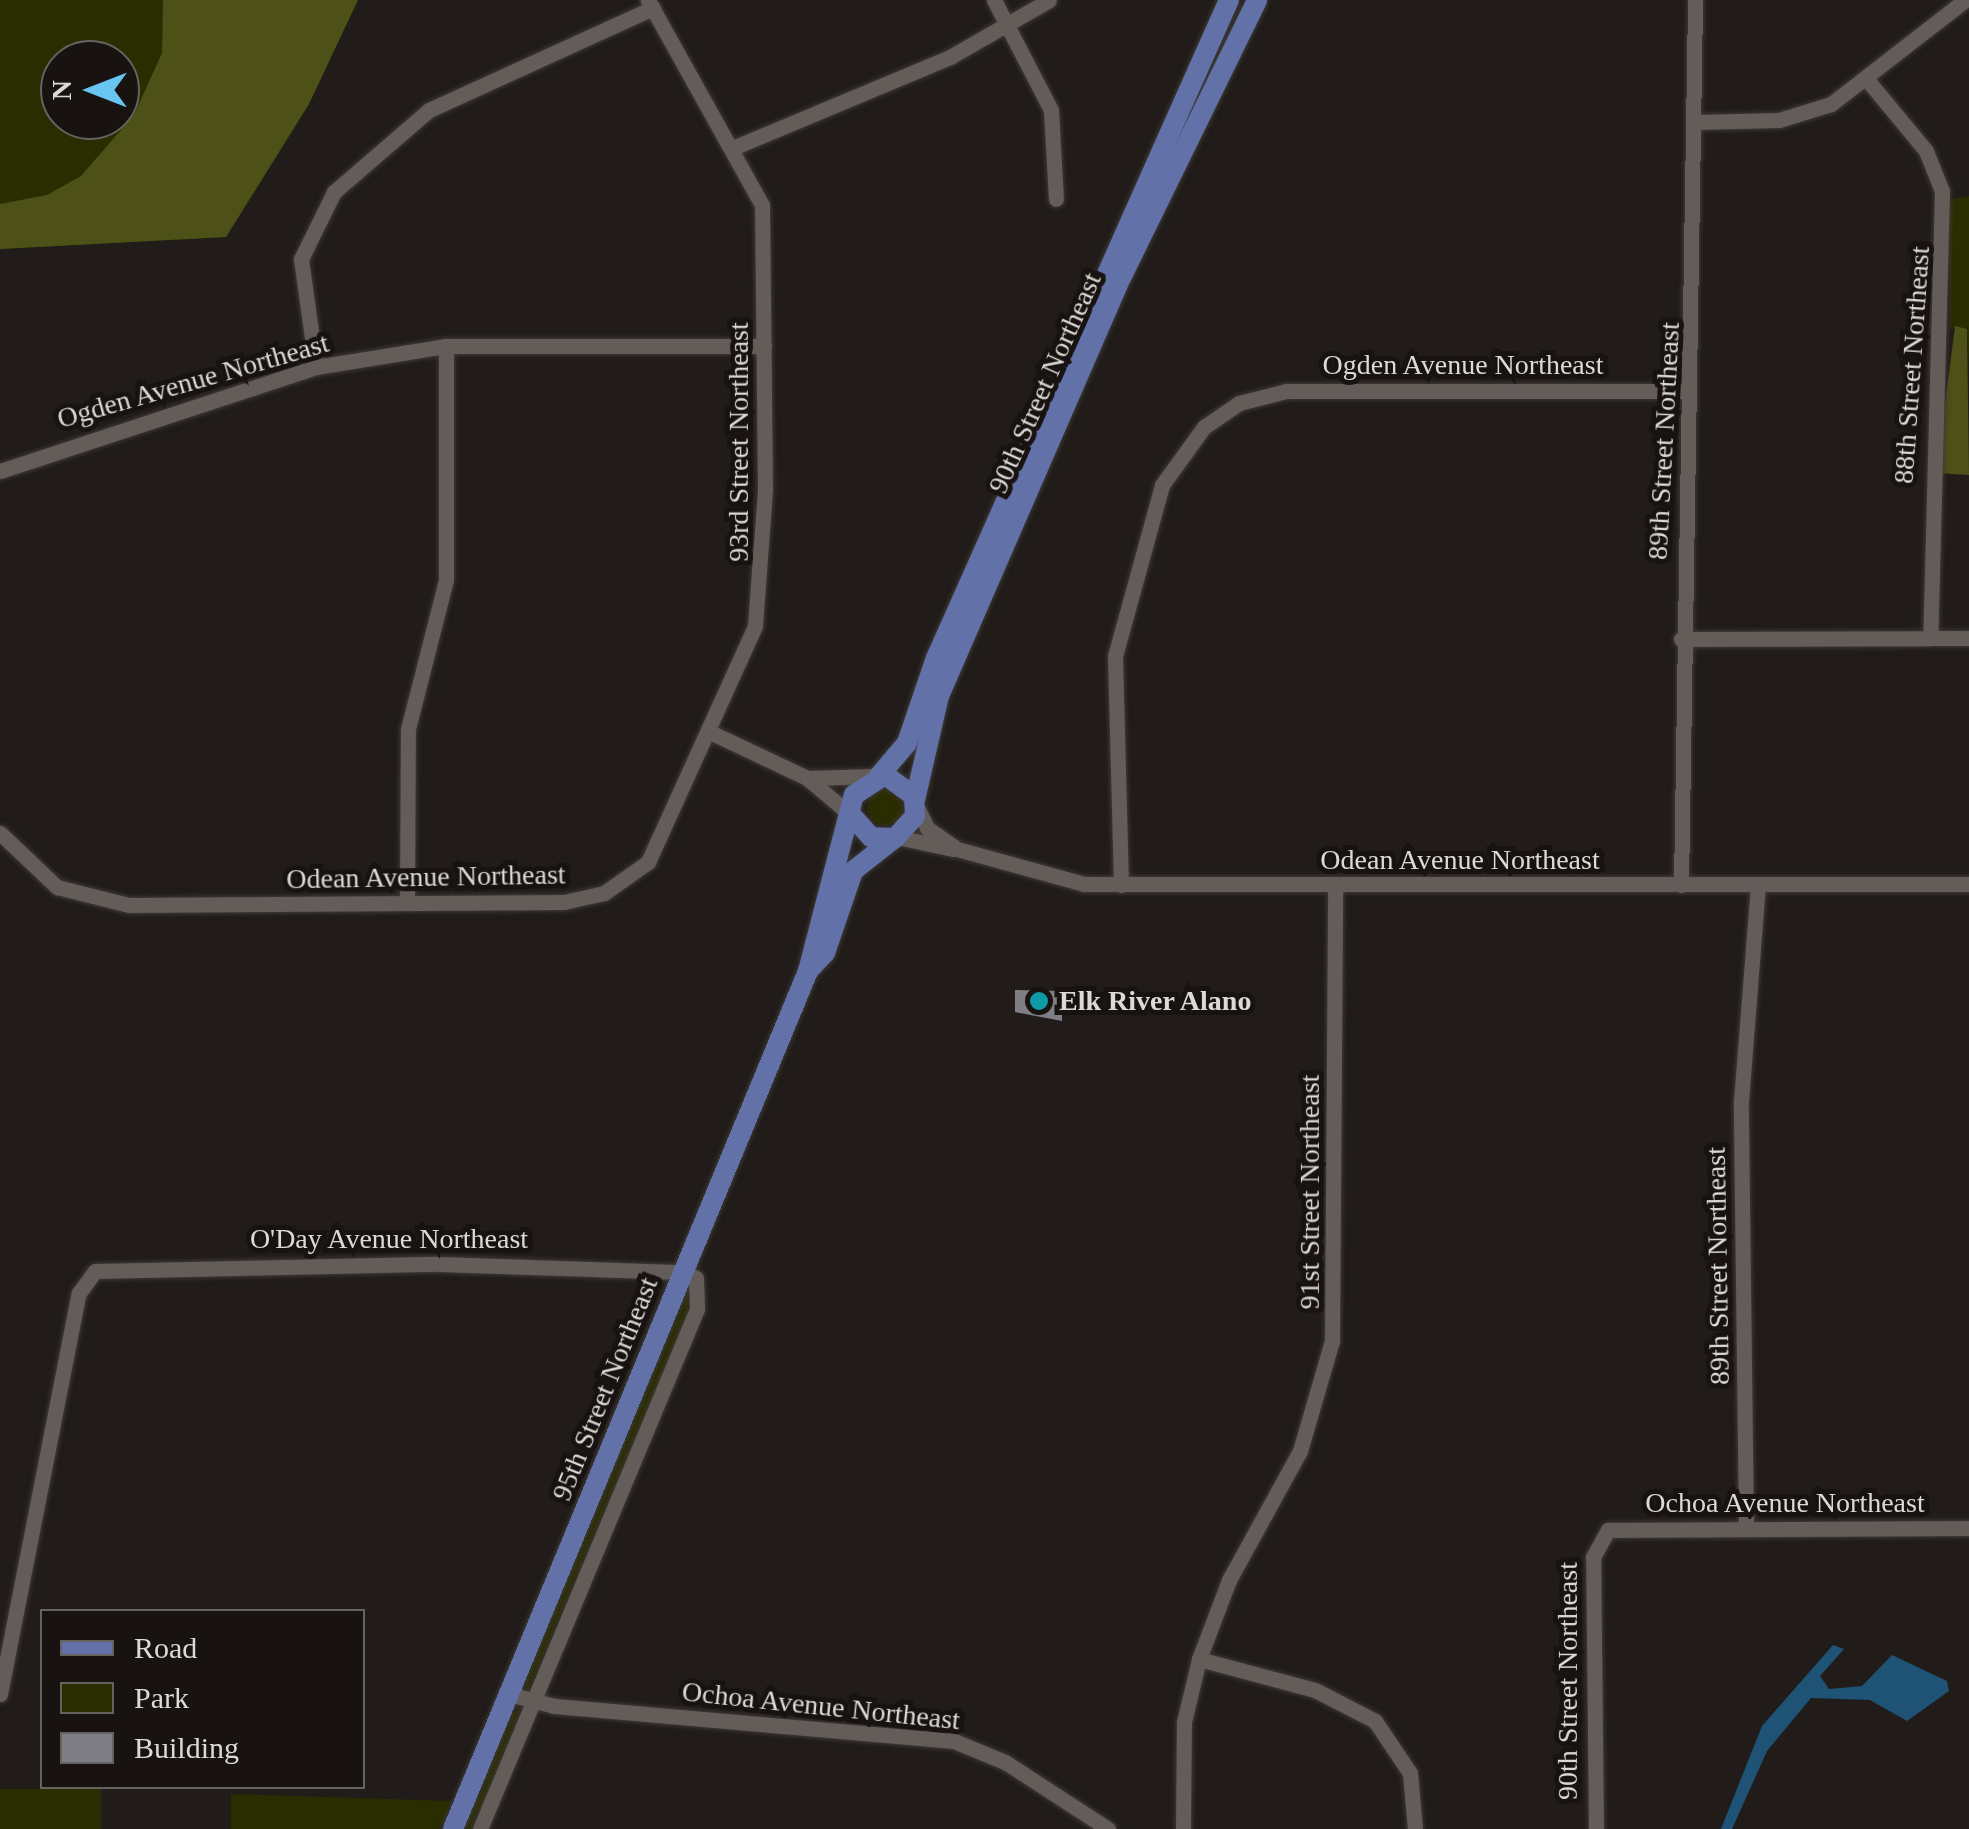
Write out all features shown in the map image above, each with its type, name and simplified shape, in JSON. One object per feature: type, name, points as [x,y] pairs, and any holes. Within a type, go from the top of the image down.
[{"type":"main road","name":"90th Street Northeast","points":[[877,776],[907,743],[936,658],[1229,0]]},
{"type":"main road","name":"90th Street Northeast","points":[[916,803],[938,696],[1121,278],[1257,0]]},
{"type":"main road","points":[[877,776],[902,781],[916,803],[896,837],[858,864],[825,953],[808,971],[854,795],[877,776]]},
{"type":"main road","points":[[851,815],[872,837],[896,837]]},
{"type":"main road","name":"95th Street Northeast","points":[[453,1829],[808,971]]},
{"type":"street","points":[[994,0],[1051,110],[1056,199]]},
{"type":"street","points":[[735,147],[1008,25],[1049,0]]},
{"type":"street","name":"89th Street Northeast","points":[[1681,885],[1681,640],[1696,122],[1694,0]]},
{"type":"street","points":[[1696,122],[1780,120],[1869,82],[1965,0]]},
{"type":"street","points":[[316,367],[299,280],[314,222],[404,126],[651,4]]},
{"type":"street","name":"93rd Street Northeast","points":[[651,4],[735,147],[762,204],[762,590],[712,734]]},
{"type":"street","name":"88th Street Northeast","points":[[1869,82],[1926,151],[1946,212],[1927,498],[1930,638]]},
{"type":"street","points":[[407,903],[408,728],[446,580],[446,346]]},
{"type":"street","name":"Ogden Avenue Northeast","points":[[0,472],[316,367],[446,346],[764,346]]},
{"type":"street","name":"Ogden Avenue Northeast","points":[[1121,884],[1110,699],[1117,646],[1170,467],[1240,404],[1286,391],[1689,390]]},
{"type":"street","points":[[1681,640],[1969,638]]},
{"type":"street","points":[[712,734],[808,778],[851,815]]},
{"type":"street","name":"Odean Avenue Northeast","points":[[0,832],[18,857],[65,892],[104,904],[564,902],[620,885],[666,839],[712,734]]},
{"type":"street","points":[[808,778],[877,776]]},
{"type":"street","name":"Odean Avenue Northeast","points":[[916,803],[927,828],[957,849]]},
{"type":"street","name":"Odean Avenue Northeast","points":[[896,837],[957,849],[1041,877],[1121,884],[1969,884]]},
{"type":"street","name":"89th Street Northeast","points":[[1746,1528],[1741,1087],[1758,884]]},
{"type":"street","name":"91st Street Northeast","points":[[1183,1829],[1184,1722],[1199,1658],[1229,1580],[1312,1422],[1332,1341],[1335,885]]},
{"type":"street","name":"O'Day Avenue Northeast","points":[[0,1694],[79,1294],[95,1271],[362,1264],[682,1272]]},
{"type":"street","points":[[480,1829],[697,1310],[696,1278],[682,1272]]},
{"type":"street","name":"Ochoa Avenue Northeast","points":[[1603,1535],[1746,1528],[1969,1528]]},
{"type":"street","name":"90th Street Northeast","points":[[1596,1829],[1594,1557],[1603,1535]]},
{"type":"street","points":[[1199,1658],[1315,1690],[1375,1722],[1410,1774],[1415,1829]]},
{"type":"street","name":"Ochoa Avenue Northeast","points":[[509,1694],[533,1701],[954,1742],[1005,1762],[1108,1829]]},
{"type":"green space","points":[[0,0],[358,0],[309,104],[226,237],[0,249]]},
{"type":"green space","points":[[163,0],[358,0],[309,104],[226,237],[0,249],[0,204],[47,195],[81,176],[112,140],[140,140],[140,102],[162,53]]},
{"type":"green space","points":[[1969,196],[1969,369],[1967,330],[1950,329],[1949,199]]},
{"type":"green space","points":[[1955,326],[1967,329],[1969,475],[1936,473]]},
{"type":"green space","points":[[885,789],[898,794],[903,807],[898,820],[885,825],[872,820],[867,807],[872,794]]},
{"type":"green space","points":[[688,1288],[689,1311],[528,1691],[524,1683]]},
{"type":"green space","points":[[521,1708],[474,1829],[462,1829],[511,1714]]},
{"type":"green space","points":[[0,1789],[101,1789],[101,1829],[0,1829]]},
{"type":"green space","points":[[231,1794],[452,1801],[440,1829],[231,1829]]},
{"type":"water","points":[[1833,1645],[1844,1649],[1820,1676],[1829,1689],[1862,1686],[1892,1655],[1947,1681],[1949,1691],[1907,1721],[1870,1700],[1811,1698],[1767,1751],[1732,1829],[1721,1829],[1762,1726]]},
{"type":"building","name":"Elk River Alano","points":[[1015,990],[1062,991],[1062,1021],[1015,1012]]},
{"type":"place","name":"Elk River Alano","points":[[1039,1001]]}]
